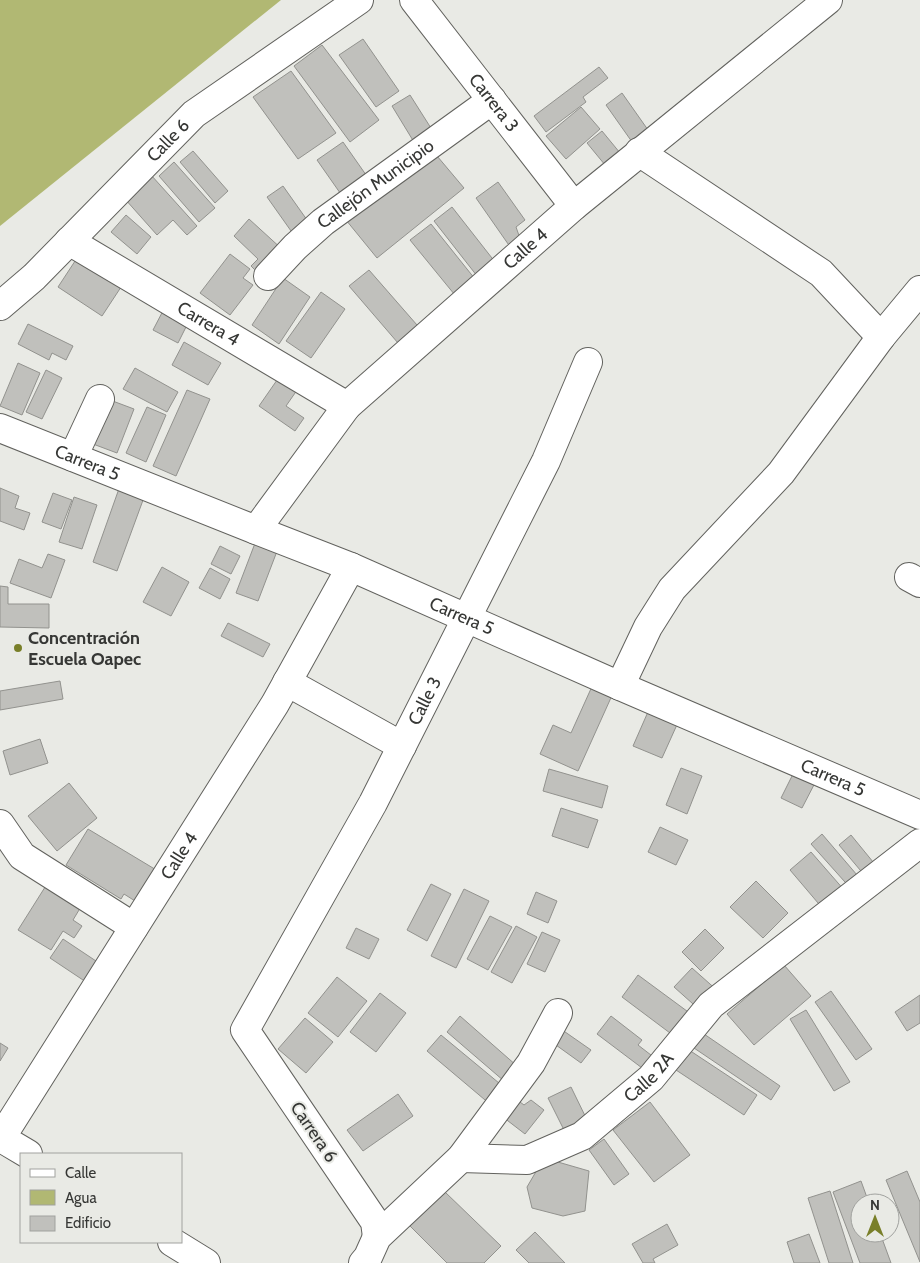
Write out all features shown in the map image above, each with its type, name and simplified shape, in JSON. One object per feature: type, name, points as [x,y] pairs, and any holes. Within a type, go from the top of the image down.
[{"type":"street","name":"Calle 6","points":[[0,306],[34,277],[194,114],[359,0]]},
{"type":"street","name":"Carrera 3","points":[[414,0],[574,206]]},
{"type":"street","name":"Calle 4","points":[[256,530],[348,406],[574,206],[820,2]]},
{"type":"street","name":"Callejón Municipio","points":[[268,276],[294,247],[323,222],[492,100]]},
{"type":"street","points":[[639,152],[821,273],[881,337]]},
{"type":"street","name":"Carrera 4","points":[[69,241],[348,406]]},
{"type":"street","points":[[620,686],[648,627],[672,589],[781,472],[881,337],[920,290]]},
{"type":"street","name":"Calle 3","points":[[245,1030],[374,803],[546,461],[588,362]]},
{"type":"street","points":[[73,457],[100,399]]},
{"type":"street","name":"Carrera 5","points":[[0,428],[351,567],[620,686],[920,815]]},
{"type":"street","name":"Calle 4","points":[[0,1138],[287,682],[351,567]]},
{"type":"street","points":[[287,682],[402,746]]},
{"type":"street","points":[[0,824],[22,856],[134,927]]},
{"type":"street","name":"Calle 2A","points":[[461,1158],[527,1160],[582,1136],[651,1078],[710,1005],[920,843]]},
{"type":"street","points":[[363,1263],[368,1257],[377,1237],[461,1158],[531,1063],[558,1013]]},
{"type":"street","name":"Carrera 6","points":[[245,1030],[375,1222],[377,1237]]},
{"type":"street","points":[[0,1138],[26,1153]]},
{"type":"water","points":[[0,0],[281,0],[0,226]]},
{"type":"building","points":[[363,39],[399,91],[376,107],[339,55]]},
{"type":"building","points":[[322,45],[379,120],[350,142],[294,66]]},
{"type":"building","points":[[599,67],[608,78],[583,97],[586,102],[546,132],[534,116]]},
{"type":"building","points":[[291,71],[336,133],[298,159],[253,97]]},
{"type":"building","points":[[622,93],[653,137],[637,149],[606,105]]},
{"type":"building","points":[[410,95],[436,136],[417,147],[392,106]]},
{"type":"building","points":[[581,107],[600,129],[566,159],[546,136]]},
{"type":"building","points":[[602,131],[625,159],[610,171],[587,143]]},
{"type":"building","points":[[343,142],[371,182],[345,200],[317,160]]},
{"type":"building","points":[[432,150],[464,188],[377,258],[346,220]]},
{"type":"building","points":[[193,151],[228,191],[215,203],[180,162]]},
{"type":"building","points":[[174,162],[215,208],[199,222],[159,176]]},
{"type":"building","points":[[151,175],[197,226],[187,235],[173,220],[157,235],[125,199]]},
{"type":"building","points":[[498,182],[525,220],[516,227],[522,244],[513,251],[476,198]]},
{"type":"building","points":[[283,186],[312,227],[296,238],[267,197]]},
{"type":"building","points":[[452,207],[499,267],[481,281],[434,221]]},
{"type":"building","points":[[126,215],[151,237],[137,254],[111,232]]},
{"type":"building","points":[[249,219],[283,250],[260,275],[251,266],[258,259],[234,236]]},
{"type":"building","points":[[431,224],[479,284],[459,300],[410,240]]},
{"type":"building","points":[[81,252],[125,281],[102,316],[58,287]]},
{"type":"building","points":[[230,254],[250,269],[243,278],[253,285],[230,315],[200,293]]},
{"type":"building","points":[[369,270],[424,333],[404,350],[349,286]]},
{"type":"building","points":[[283,278],[310,297],[279,344],[252,325]]},
{"type":"building","points":[[321,292],[345,309],[311,358],[286,341]]},
{"type":"building","points":[[165,307],[190,319],[178,343],[153,330]]},
{"type":"building","points":[[28,324],[73,346],[66,360],[52,353],[49,360],[18,344]]},
{"type":"building","points":[[184,342],[221,363],[208,385],[172,365]]},
{"type":"building","points":[[18,363],[40,373],[22,415],[0,406]]},
{"type":"building","points":[[135,368],[178,392],[167,412],[123,389]]},
{"type":"building","points":[[46,370],[62,378],[42,419],[26,412]]},
{"type":"building","points":[[284,370],[302,383],[286,406],[304,418],[295,431],[259,406]]},
{"type":"building","points":[[187,390],[210,399],[176,476],[153,466]]},
{"type":"building","points":[[110,400],[134,409],[117,453],[93,444]]},
{"type":"building","points":[[147,407],[166,415],[146,462],[126,453]]},
{"type":"building","points":[[121,483],[146,492],[117,571],[93,562]]},
{"type":"building","points":[[0,488],[19,496],[15,508],[30,513],[24,530],[0,521]]},
{"type":"building","points":[[53,493],[72,500],[61,529],[42,522]]},
{"type":"building","points":[[74,497],[97,505],[82,549],[59,542]]},
{"type":"building","points":[[257,538],[279,546],[258,601],[236,593]]},
{"type":"building","points":[[220,546],[240,556],[231,574],[211,564]]},
{"type":"building","points":[[48,554],[65,560],[51,598],[10,583],[19,559],[42,568]]},
{"type":"building","points":[[162,567],[189,582],[171,616],[143,602]]},
{"type":"building","points":[[210,568],[230,579],[220,599],[199,588]]},
{"type":"building","points":[[0,586],[8,587],[8,604],[49,604],[49,628],[0,627]]},
{"type":"building","points":[[228,623],[270,644],[263,657],[221,636]]},
{"type":"building","points":[[60,681],[63,699],[0,710],[0,691]]},
{"type":"building","points":[[594,682],[614,691],[578,771],[540,754],[553,725],[571,733]]},
{"type":"building","points":[[651,705],[680,718],[662,758],[633,746]]},
{"type":"building","points":[[40,739],[48,763],[10,775],[3,751]]},
{"type":"building","points":[[681,768],[702,776],[687,814],[666,805]]},
{"type":"building","points":[[796,768],[817,779],[802,808],[781,798]]},
{"type":"building","points":[[549,769],[608,786],[602,808],[543,791]]},
{"type":"building","points":[[69,783],[97,818],[57,851],[28,816]]},
{"type":"building","points":[[561,808],[598,820],[588,848],[552,836]]},
{"type":"building","points":[[660,827],[688,840],[676,865],[648,852]]},
{"type":"building","points":[[88,829],[163,874],[143,906],[124,894],[121,899],[66,865]]},
{"type":"building","points":[[822,834],[863,882],[853,891],[811,844]]},
{"type":"building","points":[[851,835],[878,868],[866,877],[839,845]]},
{"type":"building","points":[[811,852],[845,891],[824,910],[790,870]]},
{"type":"building","points":[[756,881],[788,913],[763,938],[730,907]]},
{"type":"building","points":[[47,884],[82,905],[73,920],[82,926],[74,938],[63,931],[51,950],[18,930]]},
{"type":"building","points":[[431,884],[451,894],[427,941],[407,930]]},
{"type":"building","points":[[464,889],[489,901],[456,968],[431,956]]},
{"type":"building","points":[[536,892],[557,901],[548,923],[527,914]]},
{"type":"building","points":[[490,916],[512,927],[488,970],[467,959]]},
{"type":"building","points":[[516,926],[537,937],[512,983],[491,972]]},
{"type":"building","points":[[356,928],[379,939],[369,959],[346,948]]},
{"type":"building","points":[[705,929],[724,948],[701,971],[682,952]]},
{"type":"building","points":[[542,932],[560,940],[545,972],[527,964]]},
{"type":"building","points":[[63,939],[99,963],[86,982],[50,958]]},
{"type":"building","points":[[784,965],[811,996],[754,1045],[727,1014]]},
{"type":"building","points":[[692,968],[719,992],[702,1012],[674,987]]},
{"type":"building","points":[[638,975],[695,1017],[678,1039],[622,997]]},
{"type":"building","points":[[337,977],[367,1001],[338,1037],[308,1013]]},
{"type":"building","points":[[831,991],[872,1049],[856,1060],[815,1002]]},
{"type":"building","points":[[380,993],[406,1013],[376,1052],[350,1032]]},
{"type":"building","points":[[920,995],[920,1023],[907,1031],[895,1012]]},
{"type":"building","points":[[806,1010],[850,1082],[834,1091],[790,1019]]},
{"type":"building","points":[[460,1016],[517,1066],[504,1081],[447,1032]]},
{"type":"building","points":[[611,1016],[642,1040],[638,1045],[660,1062],[650,1074],[597,1034]]},
{"type":"building","points":[[305,1018],[333,1042],[306,1073],[278,1049]]},
{"type":"building","points":[[558,1027],[591,1050],[581,1063],[549,1040]]},
{"type":"building","points":[[704,1034],[780,1086],[771,1100],[694,1048]]},
{"type":"building","points":[[441,1035],[505,1088],[491,1105],[427,1051]]},
{"type":"building","points":[[0,1043],[8,1048],[0,1061]]},
{"type":"building","points":[[689,1050],[757,1095],[744,1115],[676,1070]]},
{"type":"building","points":[[571,1087],[590,1126],[568,1138],[548,1098]]},
{"type":"building","points":[[398,1094],[413,1116],[363,1151],[347,1130]]},
{"type":"building","points":[[512,1096],[524,1105],[531,1100],[544,1110],[525,1134],[499,1114]]},
{"type":"building","points":[[650,1102],[690,1155],[654,1182],[613,1130]]},
{"type":"building","points":[[604,1139],[629,1174],[614,1185],[589,1150]]},
{"type":"building","points":[[544,1158],[589,1171],[585,1211],[563,1216],[532,1208],[527,1187]]},
{"type":"building","points":[[907,1171],[920,1202],[920,1262],[900,1214],[900,1193],[891,1193],[886,1180]]},
{"type":"building","points":[[861,1181],[865,1193],[850,1193],[850,1237],[833,1192]]},
{"type":"building","points":[[830,1191],[853,1263],[829,1263],[808,1198]]},
{"type":"building","points":[[445,1192],[501,1246],[484,1263],[447,1263],[410,1226]]},
{"type":"building","points":[[667,1224],[678,1245],[653,1259],[655,1263],[643,1263],[632,1244]]},
{"type":"building","points":[[535,1232],[565,1263],[529,1263],[516,1250]]},
{"type":"building","points":[[809,1234],[820,1263],[794,1263],[787,1242]]},
{"type":"building","points":[[852,1243],[884,1243],[891,1263],[860,1263]]},
{"type":"place","name":"Concentración Escuela Oapec","points":[[18,648]]}]
